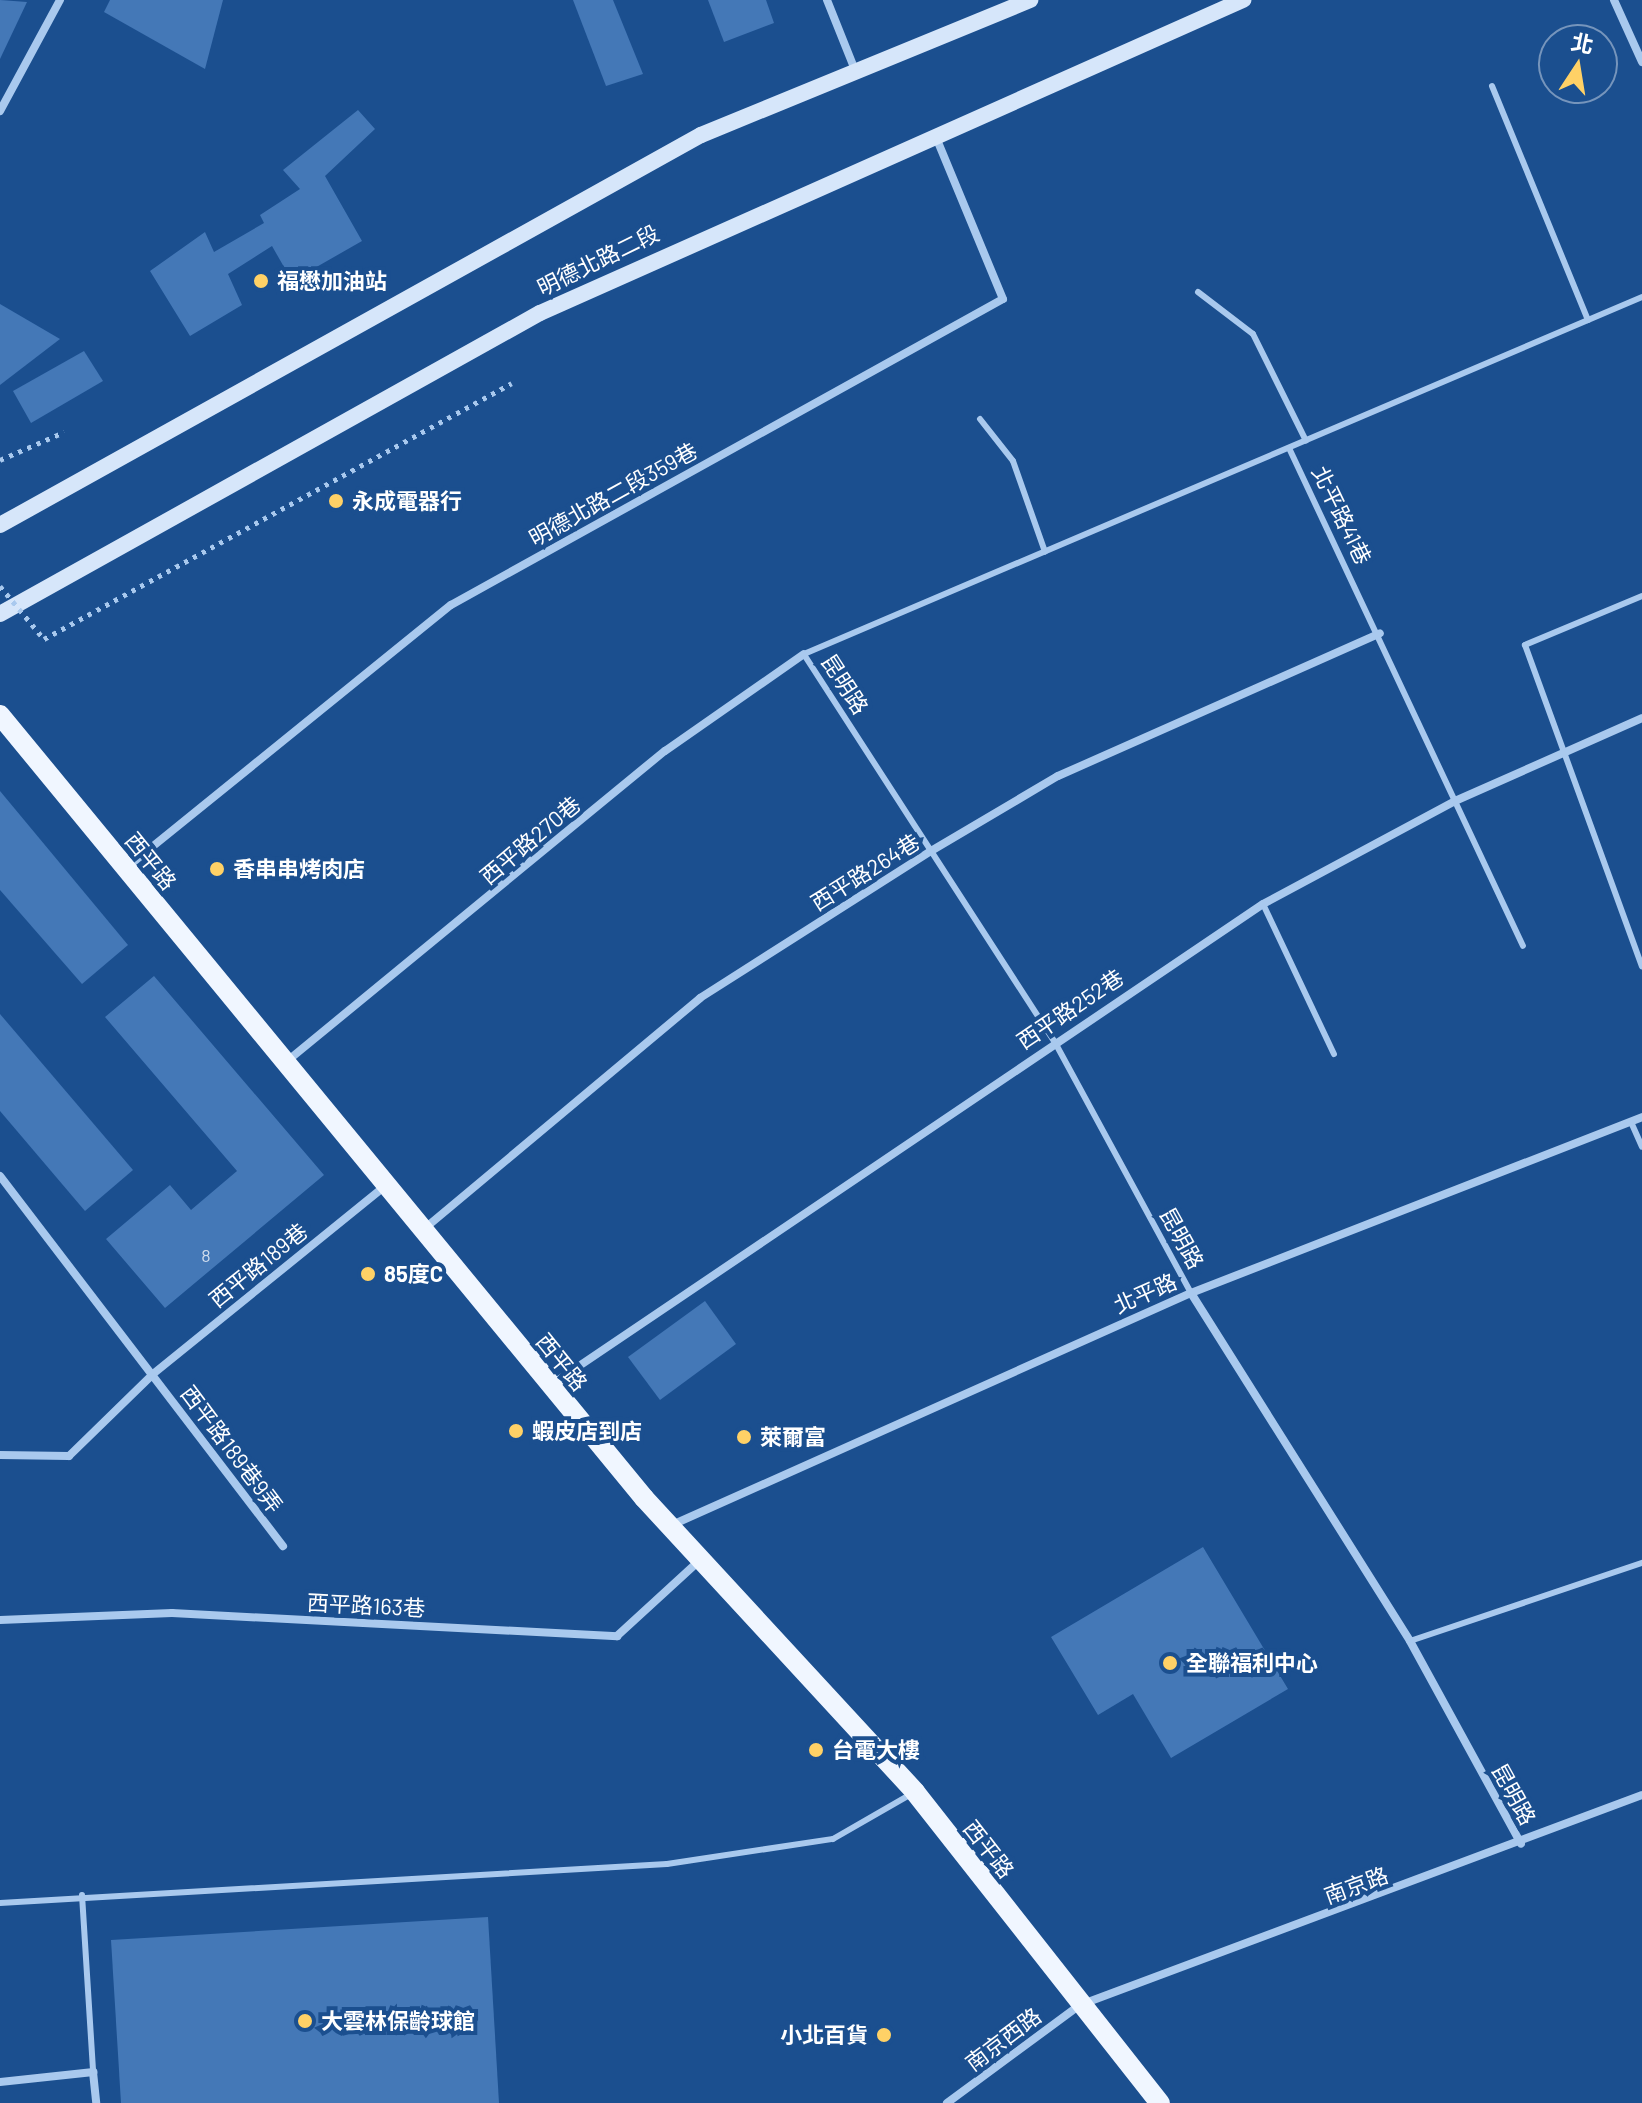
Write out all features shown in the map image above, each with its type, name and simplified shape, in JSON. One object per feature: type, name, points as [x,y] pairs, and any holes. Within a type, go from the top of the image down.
[{"type":"main road","points":[[0,525],[701,135],[1030,0]]},
{"type":"main road","name":"明德北路二段","points":[[0,614],[540,313],[934,134],[1243,0]]},
{"type":"main road","name":"西平路","points":[[0,715],[550,1386],[701,1559],[915,1792],[1160,2103]]},
{"type":"street","points":[[0,111],[60,0]]},
{"type":"street","points":[[827,0],[855,70]]},
{"type":"street","points":[[1614,0],[1642,62]]},
{"type":"street","name":"明德北路二段359巷","points":[[126,869],[451,605],[1003,299],[934,134]]},
{"type":"street","name":"西平路264巷","points":[[423,1229],[700,998],[931,851],[1058,776],[1380,633]]},
{"type":"street","name":"西平路270巷","points":[[286,1063],[665,751],[804,654]]},
{"type":"street","name":"西平路252巷","points":[[550,1386],[1054,1041],[1263,904],[1455,801],[1642,718]]},
{"type":"street","name":"北平路","points":[[672,1525],[1191,1293],[1642,1117]]},
{"type":"street","points":[[0,1176],[153,1374]]},
{"type":"street","name":"西平路189巷","points":[[0,1455],[69,1456],[153,1374],[386,1184]]},
{"type":"street","name":"昆明路","points":[[1191,1293],[1410,1641],[1521,1844]]},
{"type":"street","name":"西平路189巷9弄","points":[[153,1374],[283,1546]]},
{"type":"street","name":"西平路163巷","points":[[0,1620],[172,1613],[617,1636],[701,1559]]},
{"type":"street","name":"南京路","points":[[1080,2005],[1521,1844],[1642,1795]]},
{"type":"street","name":"南京西路","points":[[947,2103],[1080,2005]]},
{"type":"street","points":[[0,2082],[93,2072],[96,2103]]},
{"type":"lane","points":[[1492,86],[1588,320]]},
{"type":"lane","points":[[1198,292],[1253,334],[1306,441]]},
{"type":"lane","name":"北平路41巷","points":[[1523,946],[1380,633],[1289,448],[1642,297]]},
{"type":"lane","points":[[980,419],[1013,461],[1045,552]]},
{"type":"lane","points":[[804,654],[1289,448]]},
{"type":"lane","points":[[1642,596],[1525,645],[1567,750],[1642,966]]},
{"type":"lane","name":"昆明路","points":[[804,654],[1054,1041],[1191,1293]]},
{"type":"lane","points":[[1263,904],[1334,1054]]},
{"type":"lane","points":[[1631,1122],[1642,1147]]},
{"type":"lane","points":[[1410,1641],[1642,1563]]},
{"type":"lane","points":[[0,1903],[82,1895],[667,1864],[833,1839],[915,1792]]},
{"type":"lane","points":[[82,1895],[93,2072]]},
{"type":"path","points":[[0,586],[44,639],[512,383]]},
{"type":"path","points":[[0,460],[64,432]]},
{"type":"building","points":[[0,0],[27,2],[0,59]]},
{"type":"building","points":[[110,0],[223,0],[205,69],[104,12]]},
{"type":"building","points":[[573,0],[613,0],[643,74],[606,86]]},
{"type":"building","points":[[708,0],[766,0],[774,23],[724,42]]},
{"type":"building","points":[[358,110],[375,129],[325,176],[362,241],[292,281],[272,246],[228,274],[242,305],[190,336],[150,271],[205,232],[214,252],[264,223],[260,215],[300,189],[283,170]]},
{"type":"building","points":[[0,304],[60,339],[0,385]]},
{"type":"building","points":[[84,351],[103,381],[31,423],[13,391]]},
{"type":"building","points":[[0,791],[128,945],[82,984],[0,890]]},
{"type":"building","points":[[154,976],[324,1175],[165,1308],[106,1239],[170,1185],[191,1210],[237,1171],[105,1017]]},
{"type":"building","points":[[0,1014],[133,1170],[85,1211],[0,1111]]},
{"type":"building","points":[[705,1301],[736,1344],[660,1400],[628,1357]]},
{"type":"building","name":"全聯福利中心","points":[[1203,1547],[1288,1689],[1171,1758],[1133,1694],[1098,1715],[1051,1637]]},
{"type":"building","name":"大雲林保齡球館","points":[[488,1917],[499,2103],[121,2103],[111,1940]]},
{"type":"place","name":"福懋加油站","points":[[261,281]]},
{"type":"place","name":"永成電器行","points":[[336,501]]},
{"type":"place","name":"香串串烤肉店","points":[[217,869]]},
{"type":"place","name":"85度C","points":[[368,1274]]},
{"type":"place","name":"蝦皮店到店","points":[[516,1431]]},
{"type":"place","name":"萊爾富","points":[[744,1437]]},
{"type":"place","name":"全聯福利中心","points":[[1170,1663]]},
{"type":"place","name":"台電大樓","points":[[816,1750]]},
{"type":"place","name":"大雲林保齡球館","points":[[305,2021]]},
{"type":"place","name":"小北百貨","points":[[884,2035]]}]
